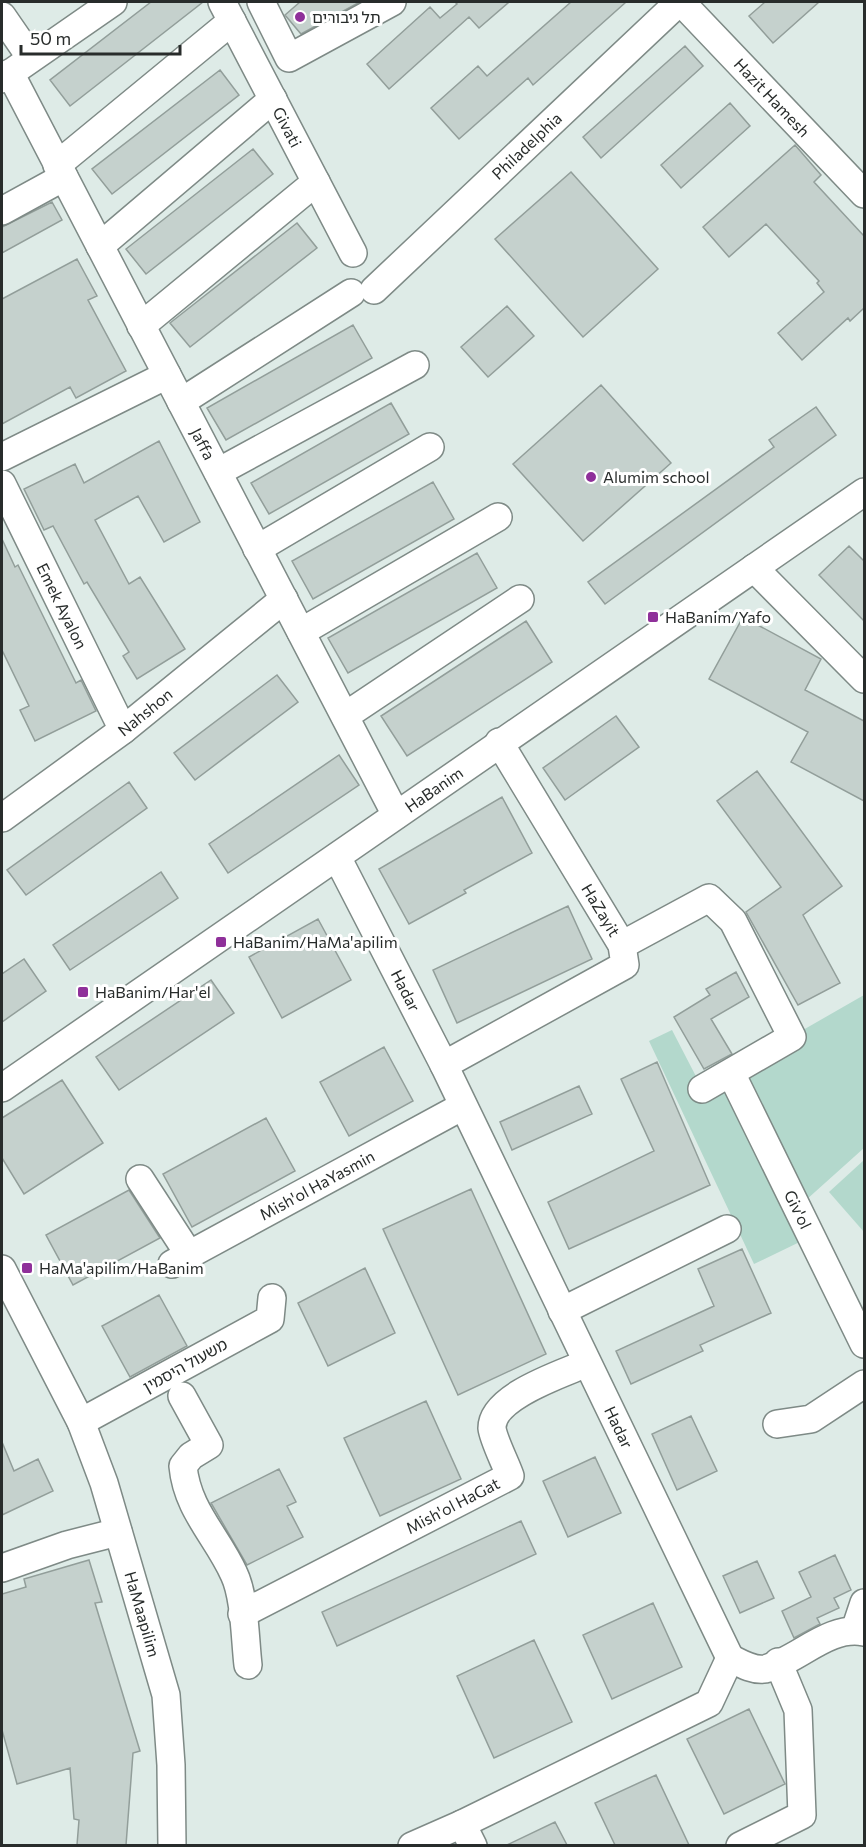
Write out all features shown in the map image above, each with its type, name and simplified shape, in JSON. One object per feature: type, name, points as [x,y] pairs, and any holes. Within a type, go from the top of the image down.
[{"type":"street","points":[[14,70],[113,2]]},
{"type":"street","points":[[261,2],[289,58],[392,2]]},
{"type":"street","name":"Hazit Hamesh","points":[[680,2],[864,194]]},
{"type":"street","name":"Philadelphia","points":[[181,402],[362,292],[680,2]]},
{"type":"street","points":[[2,211],[61,171],[227,11]]},
{"type":"street","name":"Givati","points":[[227,11],[353,253]]},
{"type":"street","name":"Jaffa","points":[[2,16],[14,70],[61,171],[396,815]]},
{"type":"street","points":[[100,246],[273,99]]},
{"type":"street","points":[[141,326],[316,182]]},
{"type":"street","points":[[218,472],[415,365]]},
{"type":"street","points":[[2,457],[167,375]]},
{"type":"street","points":[[257,549],[430,447]]},
{"type":"street","name":"Emek Ayalon","points":[[2,484],[123,730]]},
{"type":"street","name":"HaBanim","points":[[2,1088],[499,742],[864,492]]},
{"type":"street","points":[[301,632],[498,517]]},
{"type":"street","points":[[754,567],[864,679]]},
{"type":"street","name":"Nahshon","points":[[2,818],[123,730],[284,599]]},
{"type":"street","points":[[345,716],[520,599]]},
{"type":"street","name":"HaZayit","points":[[499,742],[624,955]]},
{"type":"street","name":"Hadar","points":[[336,857],[444,1065],[730,1658]]},
{"type":"street","points":[[444,1065],[624,955],[662,923],[709,898],[733,921],[792,1037],[702,1089]]},
{"type":"street","name":"Giv'ol","points":[[731,1073],[864,1344]]},
{"type":"street","name":"Mish'ol HaYasmin","points":[[140,1179],[181,1260],[463,1106]]},
{"type":"street","points":[[562,1311],[727,1229]]},
{"type":"street","name":"HaMaapilim","points":[[2,1269],[81,1422],[104,1483],[166,1695],[171,1765],[172,1845]]},
{"type":"street","name":"משעול היסמין","points":[[81,1422],[270,1319],[272,1298]]},
{"type":"street","name":"HaMaapilim","points":[[2,1307],[65,1390]]},
{"type":"street","name":"Mish'ol HaGat","points":[[242,1614],[510,1476],[492,1428],[497,1411],[510,1399],[587,1363]]},
{"type":"street","points":[[777,1424],[811,1419],[864,1384]]},
{"type":"street","points":[[182,1396],[209,1445],[191,1456],[183,1466],[184,1478],[190,1499],[205,1529],[235,1575],[248,1665]]},
{"type":"street","points":[[2,1568],[67,1545],[118,1532]]},
{"type":"street","points":[[412,1845],[468,1835],[709,1703],[730,1658],[750,1667],[764,1669],[840,1632],[860,1631],[864,1603]]},
{"type":"street","points":[[740,1845],[802,1815],[798,1710],[778,1662]]},
{"type":"green space","points":[[864,995],[864,1148],[796,1209],[810,1237],[754,1264],[649,1041],[672,1030],[702,1088]]},
{"type":"green space","points":[[864,1160],[864,1232],[829,1192]]},
{"type":"building","points":[[151,2],[203,2],[70,106],[50,80]]},
{"type":"building","points":[[300,2],[360,2],[301,34],[285,15]]},
{"type":"building","points":[[455,2],[509,2],[479,28],[469,17],[389,89],[367,64],[430,7],[440,18],[457,4]]},
{"type":"building","points":[[571,2],[626,2],[533,85],[528,78],[459,139],[431,108],[478,66],[487,76]]},
{"type":"building","points":[[765,2],[819,2],[773,43],[749,16]]},
{"type":"building","points":[[685,46],[703,66],[601,158],[583,137]]},
{"type":"building","points":[[220,70],[239,95],[112,194],[92,169]]},
{"type":"building","points":[[730,103],[750,126],[681,188],[661,165]]},
{"type":"building","points":[[795,145],[821,175],[814,182],[864,236],[864,308],[850,321],[848,318],[802,360],[778,333],[824,292],[817,283],[819,281],[766,224],[729,257],[703,227]]},
{"type":"building","points":[[253,149],[273,174],[146,274],[126,249]]},
{"type":"building","points":[[571,172],[658,269],[583,337],[495,239]]},
{"type":"building","points":[[52,202],[62,220],[2,253],[2,227]]},
{"type":"building","points":[[297,223],[317,248],[190,347],[170,323]]},
{"type":"building","points":[[77,259],[97,296],[88,300],[126,371],[76,398],[70,387],[2,424],[2,299]]},
{"type":"building","points":[[507,306],[534,336],[488,377],[461,347]]},
{"type":"building","points":[[353,325],[372,358],[226,440],[207,408]]},
{"type":"building","points":[[601,385],[671,463],[583,541],[513,464]]},
{"type":"building","points":[[391,403],[409,434],[269,514],[251,483]]},
{"type":"building","points":[[816,407],[836,435],[605,604],[588,582],[774,447],[769,440]]},
{"type":"building","points":[[159,441],[200,522],[164,542],[138,496],[95,520],[129,584],[140,577],[185,649],[137,679],[123,656],[129,652],[87,582],[84,584],[53,526],[44,530],[24,489],[75,464],[84,483]]},
{"type":"building","points":[[433,482],[454,519],[313,599],[292,561]]},
{"type":"building","points":[[2,539],[15,567],[18,565],[76,683],[81,680],[96,711],[35,741],[20,710],[29,706],[2,650]]},
{"type":"building","points":[[849,546],[864,561],[864,621],[819,575]]},
{"type":"building","points":[[477,553],[497,588],[348,673],[328,638]]},
{"type":"building","points":[[743,617],[821,659],[805,690],[864,721],[864,801],[791,762],[808,732],[709,679]]},
{"type":"building","points":[[526,621],[552,662],[407,756],[381,716]]},
{"type":"building","points":[[277,675],[298,702],[195,780],[174,753]]},
{"type":"building","points":[[616,716],[639,747],[565,800],[543,768]]},
{"type":"building","points":[[339,755],[359,785],[228,873],[209,844]]},
{"type":"building","points":[[757,771],[842,886],[803,915],[840,983],[798,1005],[746,912],[781,887],[717,801]]},
{"type":"building","points":[[129,782],[147,808],[26,895],[7,870]]},
{"type":"building","points":[[502,797],[532,853],[464,890],[466,893],[409,924],[379,869]]},
{"type":"building","points":[[161,872],[178,898],[70,970],[53,945]]},
{"type":"building","points":[[568,906],[592,959],[457,1023],[433,970]]},
{"type":"building","points":[[318,919],[351,980],[282,1018],[249,957]]},
{"type":"building","points":[[24,959],[46,991],[2,1022],[2,974]]},
{"type":"building","points":[[736,972],[749,997],[711,1019],[732,1054],[704,1069],[674,1017],[710,995],[706,989]]},
{"type":"building","points":[[211,980],[234,1013],[119,1090],[96,1057]]},
{"type":"building","points":[[384,1047],[413,1101],[349,1136],[320,1082]]},
{"type":"building","points":[[657,1062],[710,1185],[569,1249],[548,1202],[654,1151],[621,1079]]},
{"type":"building","points":[[62,1080],[103,1143],[24,1194],[2,1158],[2,1118]]},
{"type":"building","points":[[579,1086],[592,1114],[512,1150],[500,1122]]},
{"type":"building","points":[[266,1118],[295,1171],[192,1227],[163,1174]]},
{"type":"building","points":[[471,1189],[546,1354],[458,1395],[383,1229]]},
{"type":"building","points":[[129,1190],[160,1238],[73,1285],[46,1235]]},
{"type":"building","points":[[742,1249],[771,1313],[700,1345],[703,1351],[631,1384],[616,1351],[714,1306],[698,1269]]},
{"type":"building","points":[[365,1268],[395,1333],[328,1366],[298,1303]]},
{"type":"building","points":[[159,1295],[187,1346],[130,1377],[102,1326]]},
{"type":"building","points":[[426,1401],[461,1479],[380,1516],[344,1438]]},
{"type":"building","points":[[691,1416],[717,1471],[677,1490],[652,1434]]},
{"type":"building","points":[[2,1442],[14,1471],[38,1459],[53,1491],[2,1515]]},
{"type":"building","points":[[595,1457],[621,1513],[568,1537],[543,1481]]},
{"type":"building","points":[[279,1469],[296,1502],[287,1506],[303,1537],[247,1565],[211,1503]]},
{"type":"building","points":[[521,1521],[536,1554],[337,1646],[322,1612]]},
{"type":"building","points":[[835,1555],[851,1590],[834,1598],[839,1608],[817,1618],[820,1624],[794,1638],[782,1611],[811,1597],[799,1572]]},
{"type":"building","points":[[89,1560],[102,1602],[95,1603],[140,1751],[133,1753],[126,1845],[77,1845],[79,1820],[74,1819],[70,1768],[17,1784],[2,1730],[2,1594],[26,1587],[24,1579]]},
{"type":"building","points":[[757,1561],[774,1598],[740,1613],[723,1576]]},
{"type":"building","points":[[653,1603],[682,1667],[612,1699],[583,1635]]},
{"type":"building","points":[[534,1640],[572,1722],[494,1758],[457,1676]]},
{"type":"building","points":[[749,1709],[785,1784],[724,1814],[687,1739]]},
{"type":"building","points":[[656,1775],[689,1845],[615,1845],[595,1803]]},
{"type":"building","points":[[555,1822],[567,1845],[507,1845]]},
{"type":"place","name":"תל גיבורים","points":[[300,17]]},
{"type":"place","name":"Alumim school","points":[[591,477]]},
{"type":"place","name":"HaBanim/Yafo","points":[[653,617]]},
{"type":"place","name":"HaBanim/HaMa'apilim","points":[[221,942]]},
{"type":"place","name":"HaBanim/Har'el","points":[[83,992]]},
{"type":"place","name":"HaMa'apilim/HaBanim","points":[[27,1268]]}]
